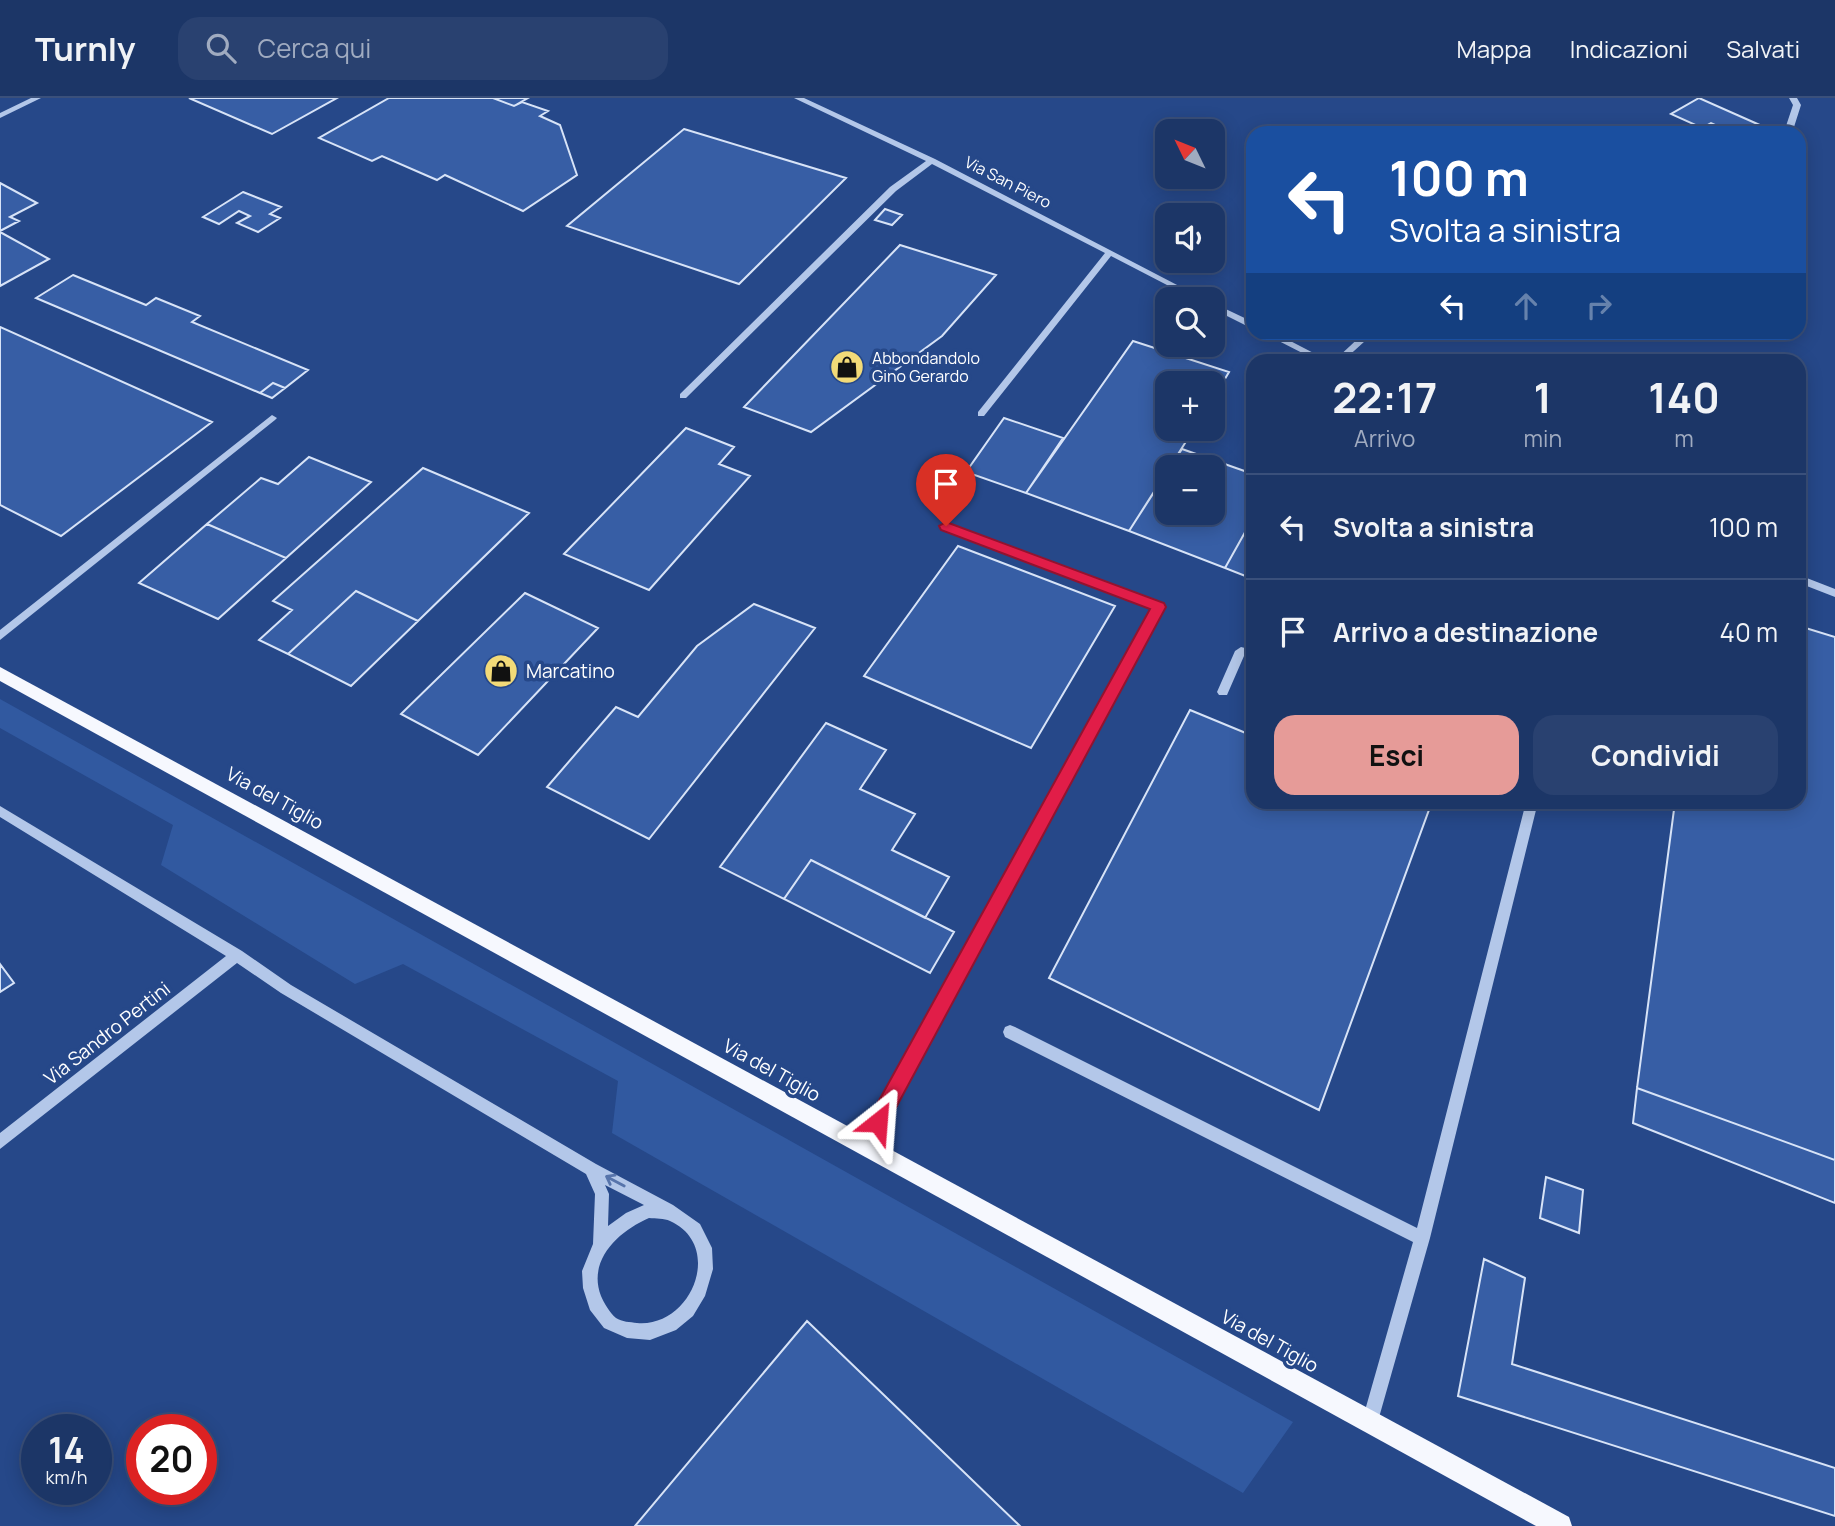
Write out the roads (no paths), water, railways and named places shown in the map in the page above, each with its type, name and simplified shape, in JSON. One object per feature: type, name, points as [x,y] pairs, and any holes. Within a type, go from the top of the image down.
[{"type":"main road","name":"Via del Tiglio","points":[[0,673],[1560,1526]]},
{"type":"street","points":[[0,116],[37,98]]},
{"type":"street","name":"Via San Piero","points":[[798,98],[932,161],[1177,287]]},
{"type":"street","points":[[683,396],[893,189],[932,161]]},
{"type":"street","points":[[981,414],[1110,252]]},
{"type":"street","points":[[1225,312],[1246,322]]},
{"type":"street","points":[[1281,340],[1310,354]]},
{"type":"street","points":[[1346,354],[1362,340]]},
{"type":"street","points":[[0,636],[272,418]]},
{"type":"street","points":[[864,1146],[1159,607],[946,526]]},
{"type":"street","points":[[1806,582],[1835,593]]},
{"type":"street","points":[[1223,692],[1241,651],[1246,652]]},
{"type":"street","points":[[1370,1420],[1422,1238],[1530,809]]},
{"type":"street","points":[[0,811],[237,956],[286,989],[591,1169],[674,1214],[699,1235],[706,1255],[707,1271],[698,1298],[686,1313],[661,1330],[639,1333],[612,1325],[598,1310],[591,1293],[590,1272],[600,1244],[602,1194],[591,1169]]},
{"type":"street","name":"Via Sandro Pertini","points":[[0,1142],[237,956]]},
{"type":"street","points":[[600,1244],[611,1230],[629,1217],[649,1211],[674,1214]]},
{"type":"lane","points":[[1790,126],[1797,105],[1793,98]]},
{"type":"lane","points":[[1010,1032],[1422,1238]]},
{"type":"place","name":"Abbondandolo Gino Gerardo","points":[[847,367]]},
{"type":"place","name":"Marcatino","points":[[501,671]]}]
